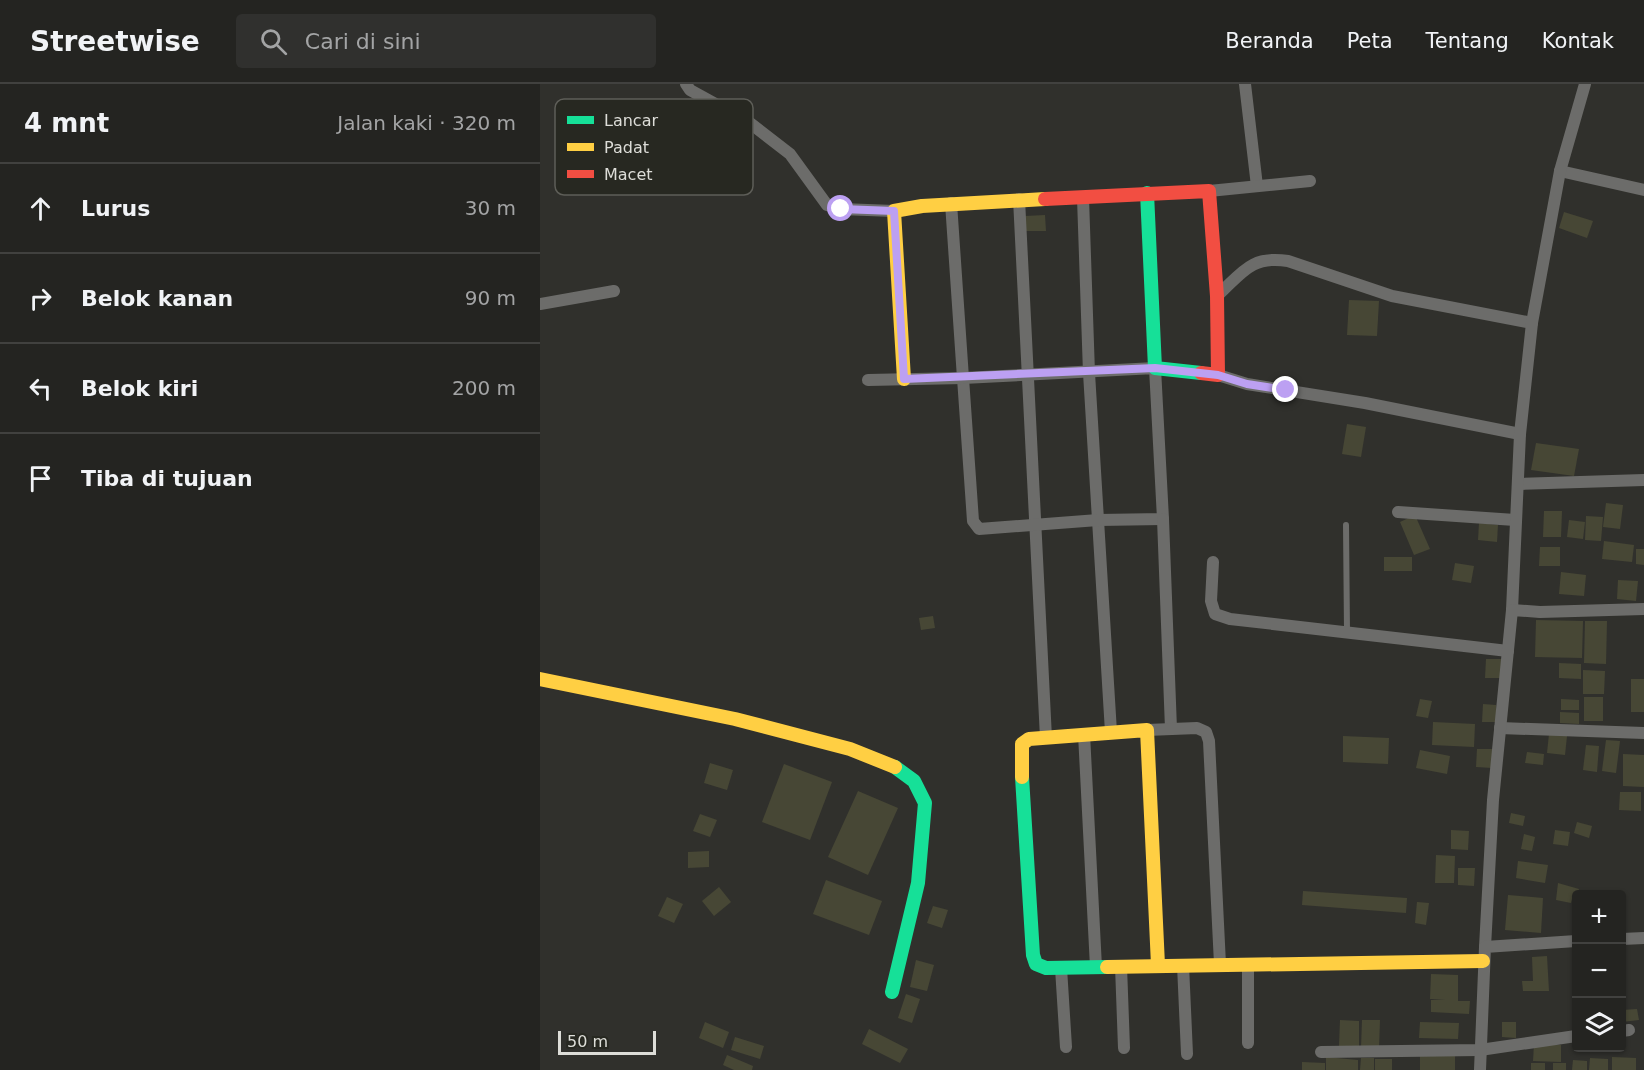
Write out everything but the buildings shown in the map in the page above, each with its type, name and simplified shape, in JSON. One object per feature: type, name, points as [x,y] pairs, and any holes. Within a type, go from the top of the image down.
[{"type":"street","points":[[686,84],[690,90],[706,99]]},
{"type":"street","points":[[1245,84],[1257,186]]},
{"type":"street","points":[[1480,1070],[1487,877],[1512,610],[1520,434],[1532,322],[1560,171],[1585,84]]},
{"type":"street","points":[[753,125],[790,154],[827,206],[841,209],[894,211],[899,208],[951,203],[1209,191],[1310,181]]},
{"type":"street","points":[[1560,171],[1644,190]]},
{"type":"street","points":[[1209,191],[1217,296],[1218,375]]},
{"type":"street","points":[[1147,193],[1171,729]]},
{"type":"street","points":[[1083,198],[1089,373],[1111,732]]},
{"type":"street","points":[[1019,199],[1046,738]]},
{"type":"street","points":[[951,203],[973,521],[979,529],[1098,520],[1163,519]]},
{"type":"street","points":[[894,211],[904,379]]},
{"type":"street","points":[[1217,296],[1257,261],[1271,258],[1288,261],[1392,296],[1532,322]]},
{"type":"street","points":[[540,304],[614,291]]},
{"type":"street","points":[[868,380],[1089,373],[1155,368],[1218,375],[1247,384],[1365,403],[1520,434]]},
{"type":"street","points":[[1519,484],[1644,480]]},
{"type":"street","points":[[1398,512],[1515,520]]},
{"type":"street","points":[[1213,562],[1211,601],[1215,614],[1230,619],[1508,651]]},
{"type":"street","points":[[1512,610],[1540,612],[1644,609]]},
{"type":"street","points":[[540,679],[735,719],[850,749],[890,763],[914,781],[925,803],[924,832],[918,883],[892,992]]},
{"type":"street","points":[[1220,964],[1209,741],[1206,732],[1197,728],[1111,732],[1029,739],[1022,744],[1033,955],[1036,964],[1046,968],[1248,964],[1484,954],[1572,942]]},
{"type":"street","points":[[1500,728],[1644,733]]},
{"type":"street","points":[[1147,730],[1158,965]]},
{"type":"street","points":[[1084,734],[1096,967]]},
{"type":"street","points":[[1626,939],[1644,938]]},
{"type":"street","points":[[1248,964],[1248,1043]]},
{"type":"street","points":[[1184,965],[1187,1054]]},
{"type":"street","points":[[1121,966],[1124,1048]]},
{"type":"street","points":[[1061,968],[1066,1047]]},
{"type":"street","points":[[1321,1052],[1480,1050],[1572,1037]]},
{"type":"lane","points":[[1346,525],[1347,632]]},
{"type":"traffic: fast","points":[[1147,193],[1155,368],[1201,373]]},
{"type":"traffic: fast","points":[[892,992],[918,883],[925,803],[914,781],[895,767]]},
{"type":"traffic: fast","points":[[1022,777],[1033,955],[1036,964],[1046,968],[1107,967]]},
{"type":"traffic: slow","points":[[904,379],[894,211],[922,206],[1045,199]]},
{"type":"traffic: slow","points":[[540,679],[735,719],[850,749],[895,767]]},
{"type":"traffic: slow","points":[[1022,777],[1022,744],[1029,739],[1147,730],[1158,965]]},
{"type":"traffic: slow","points":[[1107,967],[1483,961]]},
{"type":"traffic: jam","points":[[1045,199],[1209,191],[1217,296],[1218,375],[1201,373]]},
{"type":"route","points":[[841,209],[894,211],[904,379],[1089,373],[1155,368],[1218,375],[1247,384],[1286,390]]}]
